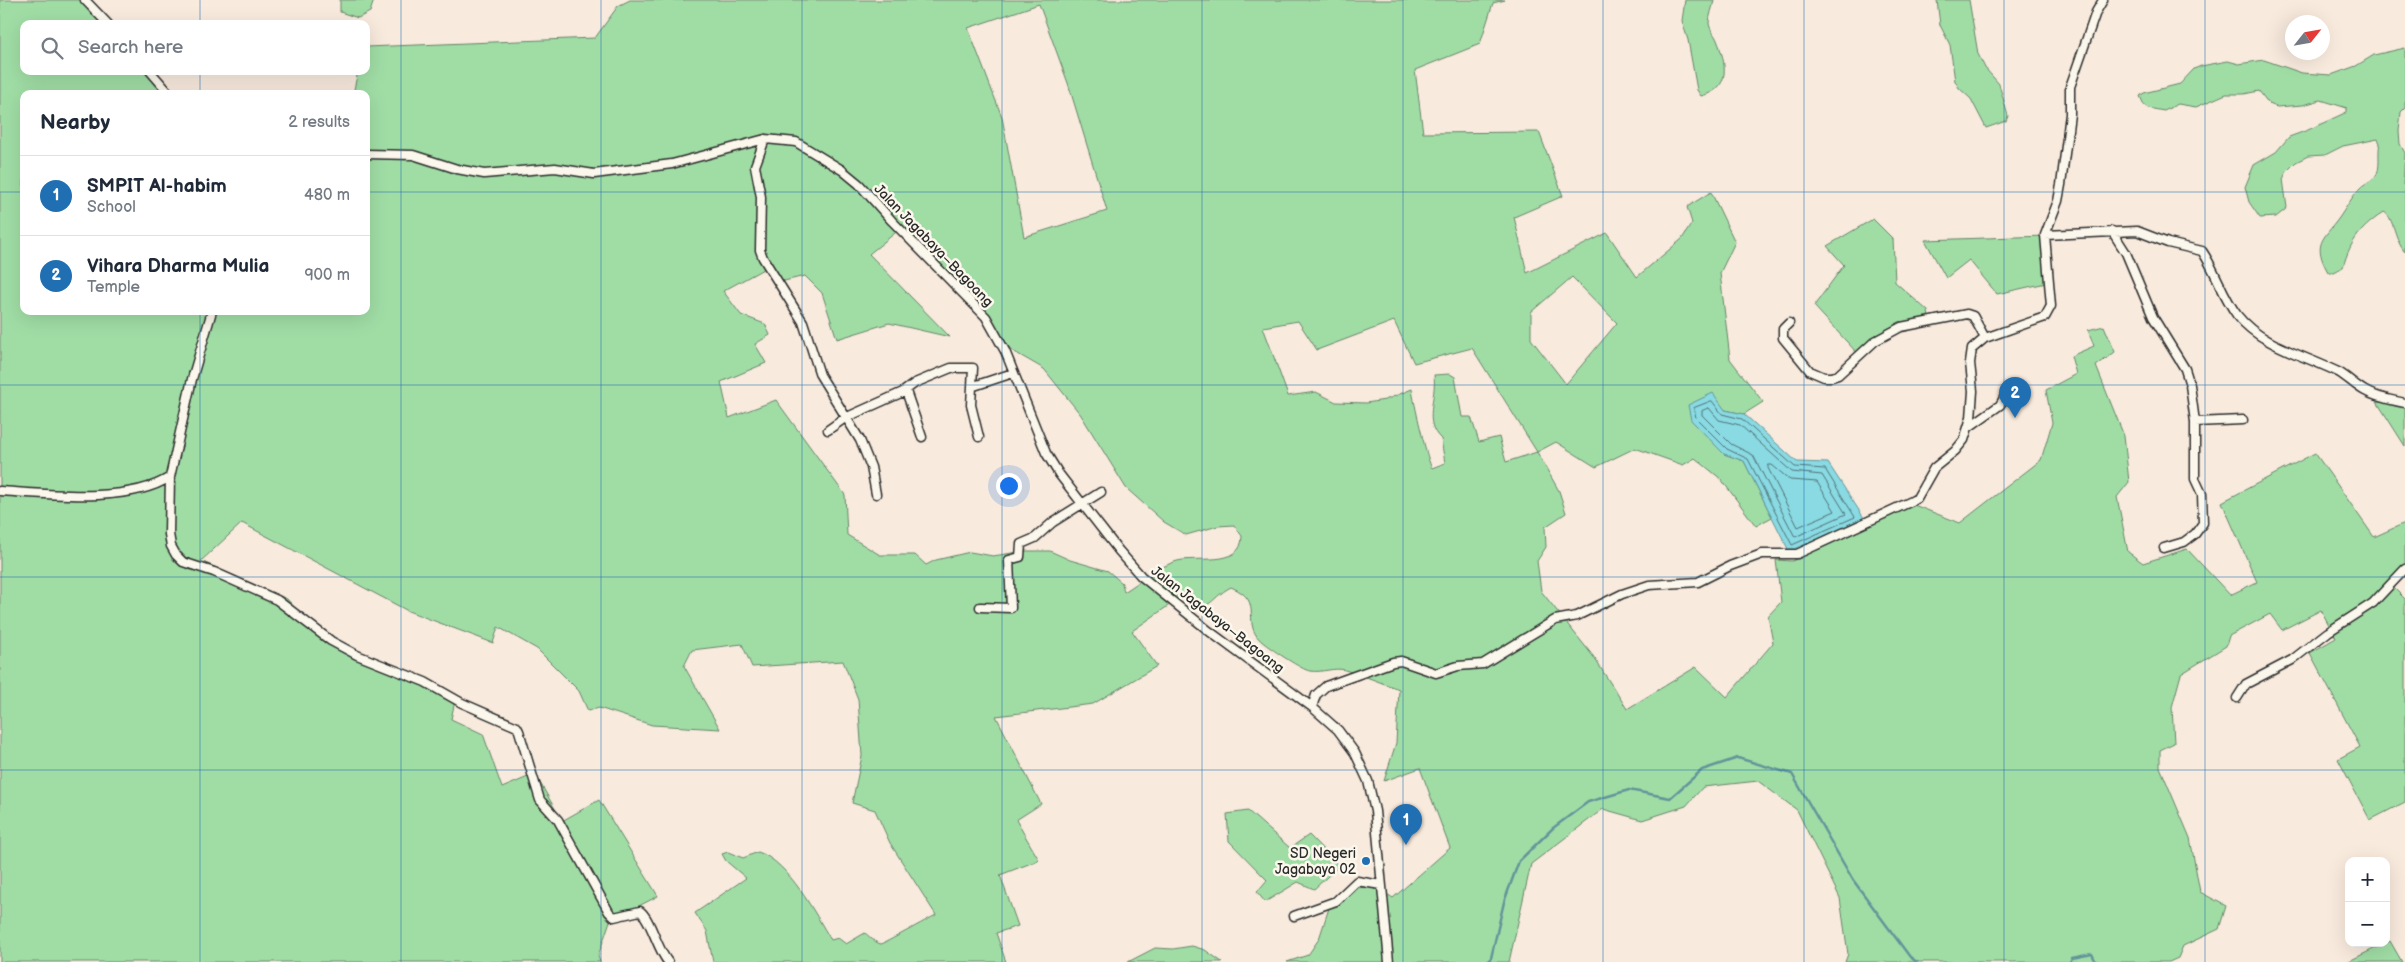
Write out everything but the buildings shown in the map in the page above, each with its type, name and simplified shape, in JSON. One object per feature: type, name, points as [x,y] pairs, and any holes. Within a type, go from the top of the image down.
[{"type":"street","points":[[85,0],[104,20]]},
{"type":"street","points":[[1312,707],[1316,696],[1326,686],[1393,662],[1410,663],[1436,672],[1458,666],[1483,664],[1556,620],[1577,616],[1636,589],[1649,585],[1698,582],[1730,566],[1762,554],[1797,554],[1917,498],[1934,468],[1961,445],[1969,427],[1973,391],[1970,355],[1972,349],[1985,338],[2045,317],[2049,313],[2050,274],[2045,235],[2058,202],[2061,185],[2070,114],[2070,87],[2096,12],[2103,0]]},
{"type":"street","points":[[153,75],[167,90]]},
{"type":"street","points":[[764,139],[755,166],[761,197],[760,250],[803,322],[820,376],[860,440],[876,494]]},
{"type":"street","name":"Jalan Jagabaya–Bagoang","points":[[370,154],[413,155],[457,169],[484,174],[555,168],[594,174],[672,164],[764,139],[796,142],[825,158],[859,184],[892,221],[986,317],[1005,351],[1012,373],[1046,453],[1059,474],[1141,576],[1209,631],[1312,707],[1338,730],[1355,753],[1368,782],[1374,810],[1388,960]]},
{"type":"street","points":[[2112,232],[2126,253],[2153,316],[2185,369],[2190,385],[2195,422],[2195,479],[2202,494],[2203,523],[2195,534],[2184,542],[2164,548]]},
{"type":"street","points":[[2045,235],[2137,232],[2168,243],[2202,251],[2222,292],[2245,323],[2275,344],[2340,374],[2366,392],[2405,403]]},
{"type":"street","points":[[1789,323],[1783,329],[1783,338],[1810,371],[1824,377],[1838,374],[1875,341],[1901,327],[1967,314],[1973,316],[1985,338]]},
{"type":"street","points":[[211,315],[192,379],[170,478],[169,534],[171,546],[183,562],[214,572],[277,600],[330,641],[357,655],[425,682],[462,703],[520,730],[540,800],[558,820],[609,912],[614,917],[640,911],[645,914],[653,937],[668,962]]},
{"type":"street","points":[[828,430],[845,418],[903,392],[915,382],[951,368],[973,368],[974,386],[971,405],[979,438]]},
{"type":"street","points":[[974,386],[1012,373]]},
{"type":"street","points":[[1969,427],[2000,405],[2008,391]]},
{"type":"street","points":[[903,392],[907,394],[922,437]]},
{"type":"street","points":[[2195,422],[2243,420]]},
{"type":"street","points":[[0,491],[96,496],[132,492],[170,478]]},
{"type":"street","points":[[980,607],[1012,608],[1009,560],[1020,557],[1021,544],[1035,538],[1053,522],[1101,492]]},
{"type":"street","points":[[2237,698],[2246,684],[2292,660],[2328,632],[2373,603],[2405,569]]},
{"type":"street","points":[[1294,916],[1336,901],[1357,881],[1381,885]]},
{"type":"green space","points":[[0,0],[90,0],[110,20],[20,20],[20,75],[157,75],[167,87],[173,90],[20,90],[20,315],[370,315],[370,90],[354,90],[357,75],[370,75],[370,47],[595,38],[618,6],[630,0],[1505,0],[1493,3],[1480,44],[1415,70],[1423,133],[1539,132],[1563,196],[1514,217],[1527,273],[1607,233],[1637,277],[1682,239],[1692,223],[1687,207],[1711,192],[1735,242],[1720,273],[1730,359],[1763,402],[1744,414],[1725,410],[1724,454],[1744,461],[1772,517],[1756,526],[1721,479],[1695,458],[1683,465],[1635,448],[1596,467],[1556,442],[1537,452],[1559,491],[1566,513],[1545,527],[1546,547],[1537,561],[1541,591],[1593,656],[1627,709],[1696,667],[1727,697],[1773,643],[1768,616],[1781,602],[1776,560],[1792,561],[1806,555],[1807,545],[1814,542],[1817,550],[1914,505],[1960,523],[2041,460],[2052,423],[2046,390],[2076,374],[2071,356],[2094,346],[2088,330],[2104,326],[2115,352],[2096,366],[2124,436],[2129,482],[2117,497],[2128,552],[2143,563],[2187,549],[2230,595],[2257,582],[2222,502],[2315,453],[2374,537],[2405,523],[2405,575],[2394,588],[2405,599],[2405,802],[2370,820],[2338,759],[2360,747],[2310,653],[2336,638],[2321,610],[2282,630],[2270,614],[2229,636],[2226,646],[2181,674],[2172,707],[2174,743],[2160,750],[2160,767],[2190,838],[2200,892],[2226,906],[2219,929],[2183,946],[2178,958],[2169,962],[1845,962],[1848,954],[1840,898],[1797,810],[1758,781],[1703,787],[1686,806],[1642,820],[1603,809],[1531,864],[1509,962],[1287,962],[1308,955],[1319,939],[1329,908],[1351,888],[1376,887],[1393,898],[1450,848],[1420,768],[1384,781],[1396,743],[1399,689],[1345,670],[1310,671],[1294,664],[1265,644],[1257,636],[1253,629],[1251,606],[1248,599],[1231,587],[1203,606],[1197,606],[1181,597],[1132,631],[1157,666],[1093,704],[996,716],[1041,804],[1016,820],[1039,860],[1000,875],[1018,926],[996,933],[1006,962],[713,962],[707,931],[695,913],[746,878],[726,861],[722,854],[728,852],[743,858],[758,852],[780,866],[791,877],[809,903],[831,940],[838,938],[846,944],[865,933],[881,944],[936,915],[890,843],[875,810],[852,803],[862,756],[858,699],[843,661],[752,667],[742,644],[692,650],[684,666],[720,729],[652,725],[599,708],[588,711],[579,691],[537,649],[498,627],[493,643],[408,611],[242,523],[201,561],[287,599],[319,635],[455,701],[451,719],[483,734],[502,788],[535,774],[562,821],[599,800],[658,896],[610,921],[598,956],[600,962],[0,962]],"holes":[[[1039,4],[1068,83],[1107,211],[1024,237],[1002,117],[968,28]],[[900,229],[996,327],[1011,350],[1044,369],[1081,415],[1126,488],[1164,522],[1186,535],[1218,526],[1234,525],[1242,536],[1240,547],[1226,557],[1174,562],[1155,571],[1124,592],[1122,583],[1108,571],[1070,560],[1050,551],[1025,551],[993,556],[970,552],[936,560],[926,565],[915,555],[880,555],[847,535],[845,495],[776,400],[729,418],[721,382],[766,363],[755,344],[770,335],[765,324],[741,315],[723,291],[767,267],[780,282],[805,276],[822,293],[837,339],[889,323],[950,337],[869,254]],[[1572,277],[1617,323],[1566,384],[1531,339],[1531,312]],[[1298,321],[1317,350],[1394,321],[1414,363],[1472,348],[1537,452],[1506,462],[1499,437],[1479,442],[1471,417],[1462,417],[1455,377],[1450,374],[1434,375],[1431,417],[1435,432],[1441,439],[1445,463],[1432,468],[1424,444],[1412,389],[1385,400],[1366,403],[1336,402],[1316,392],[1288,396],[1263,327]]]},
{"type":"green space","points":[[340,0],[374,0],[370,12],[358,18],[340,12]]},
{"type":"green space","points":[[1685,0],[1714,0],[1709,25],[1723,57],[1724,74],[1718,88],[1711,93],[1701,96],[1697,90],[1688,40],[1682,21]]},
{"type":"green space","points":[[1937,0],[1969,0],[1978,54],[1985,68],[1999,84],[2008,116],[2006,121],[1986,128],[1971,99],[1959,88],[1955,81],[1950,45],[1940,25]]},
{"type":"green space","points":[[2405,48],[2405,108],[2401,112],[2399,131],[2400,144],[2405,153],[2403,185],[2405,185],[2405,252],[2390,219],[2384,212],[2363,229],[2353,242],[2343,267],[2333,272],[2328,272],[2323,262],[2320,248],[2322,242],[2356,192],[2375,177],[2379,165],[2380,143],[2378,139],[2343,146],[2325,155],[2308,156],[2296,162],[2287,171],[2283,179],[2287,208],[2276,217],[2260,218],[2249,202],[2245,187],[2254,165],[2276,152],[2289,137],[2347,112],[2347,108],[2321,100],[2303,105],[2277,107],[2269,104],[2259,91],[2244,94],[2226,94],[2196,107],[2178,104],[2164,111],[2148,108],[2144,105],[2140,96],[2144,93],[2180,84],[2194,69],[2201,66],[2228,61],[2239,64],[2264,60],[2302,73],[2331,75],[2356,66],[2374,55]]},
{"type":"green space","points":[[1873,219],[1893,239],[1895,282],[1928,311],[1930,326],[1894,328],[1858,354],[1814,306],[1844,265],[1827,246]]},
{"type":"green space","points":[[2047,236],[2046,283],[1997,294],[1969,260],[1946,278],[1925,240]]},
{"type":"green space","points":[[2377,402],[2405,404],[2405,446]]},
{"type":"green space","points":[[1248,811],[1290,848],[1309,835],[1339,866],[1314,889],[1298,882],[1265,902],[1257,892],[1267,880],[1229,841],[1227,814]]},
{"type":"green space","points":[[2390,941],[2402,962],[2347,962],[2378,947],[2390,947]]},
{"type":"green space","points":[[1192,946],[1205,950],[1222,962],[1128,962],[1155,948],[1173,949]]},
{"type":"water","points":[[1713,393],[1725,410],[1744,414],[1797,462],[1828,463],[1864,518],[1790,553],[1744,461],[1724,454],[1691,420],[1688,405]]},
{"type":"waterway","points":[[1487,962],[1491,958],[1504,902],[1519,861],[1553,828],[1588,802],[1629,790],[1670,798],[1702,770],[1738,758],[1792,774],[1853,880],[1910,957],[1917,962]]},
{"type":"waterway","points":[[2070,962],[2072,958],[2092,954],[2096,962]]},
{"type":"place","name":"Vihara Dharma Mulia","points":[[2015,418]]},
{"type":"place","name":"SMPIT Al-habim","points":[[1406,845]]},
{"type":"place","name":"SD Negeri Jagabaya 02","points":[[1366,861]]}]
